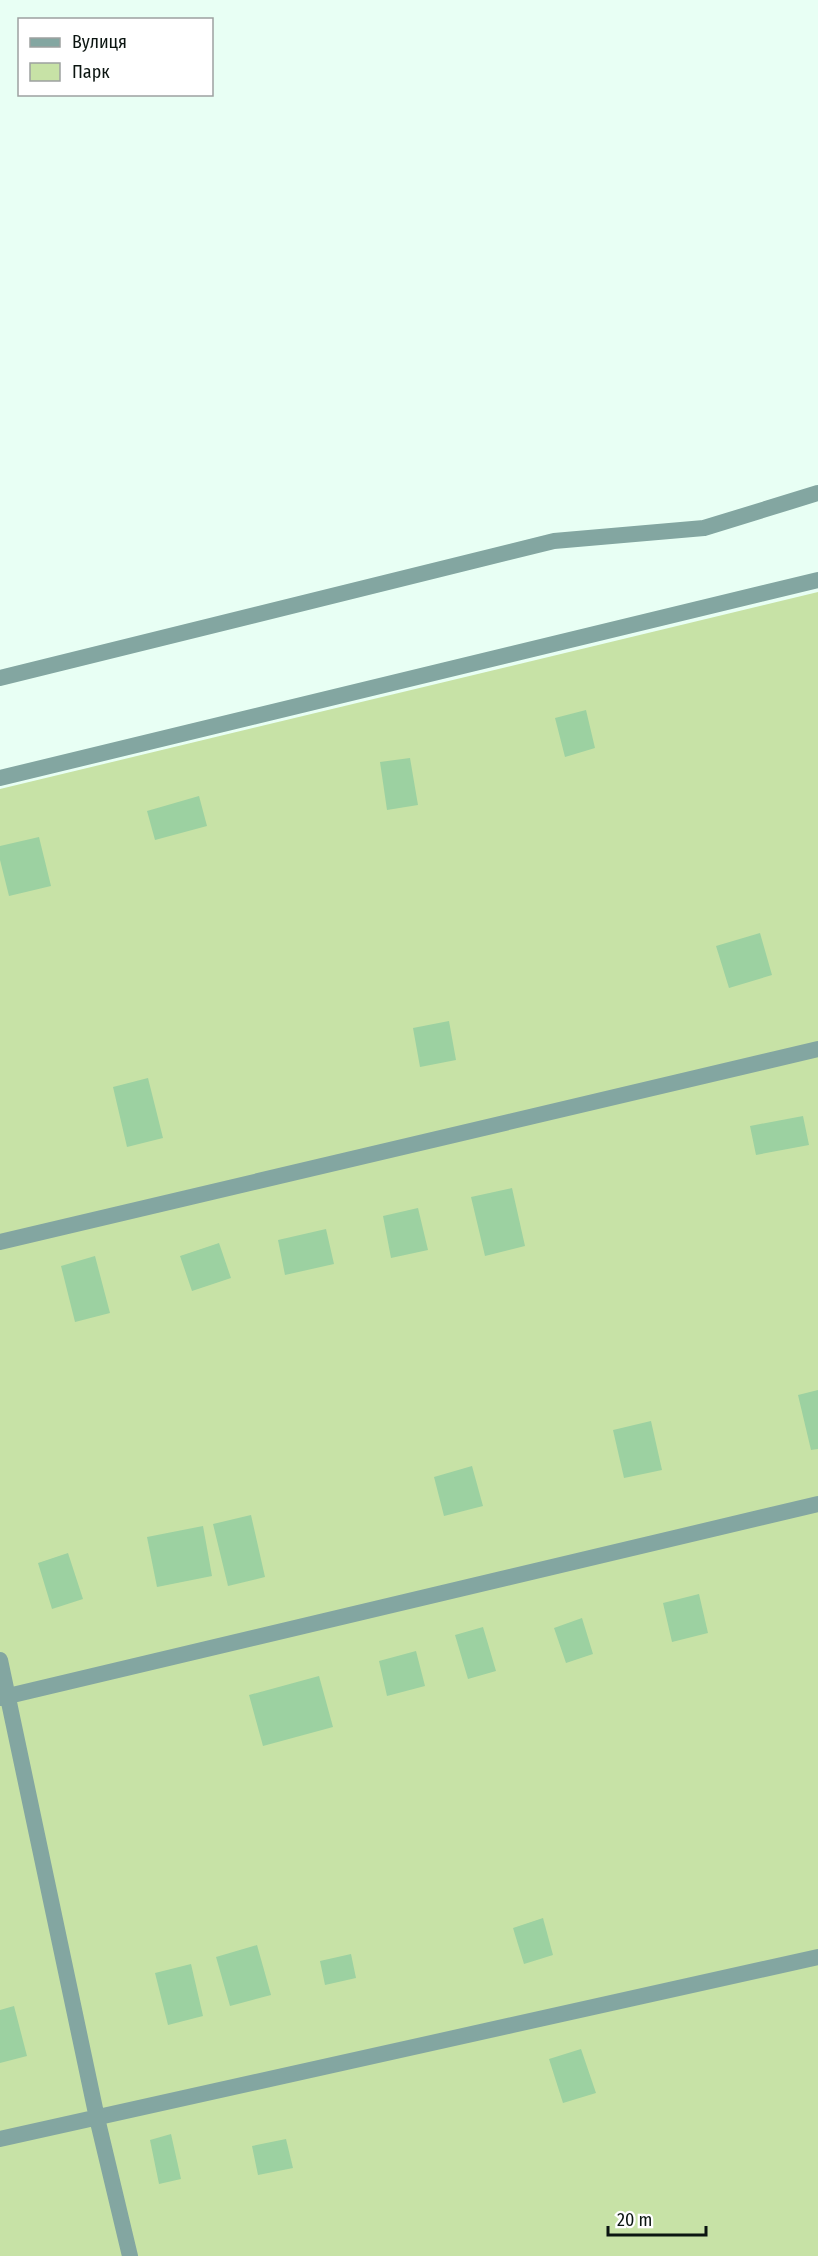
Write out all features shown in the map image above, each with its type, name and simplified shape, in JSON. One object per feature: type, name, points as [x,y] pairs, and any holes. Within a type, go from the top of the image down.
[{"type":"street","points":[[0,678],[554,541],[704,528],[818,493]]},
{"type":"street","points":[[0,778],[818,580]]},
{"type":"street","points":[[0,1242],[818,1049]]},
{"type":"street","points":[[4,1697],[818,1504]]},
{"type":"street","points":[[0,1660],[4,1697],[97,2118],[130,2256]]},
{"type":"street","points":[[0,2139],[818,1957]]},
{"type":"green space","points":[[818,592],[818,2256],[0,2256],[0,789]]},
{"type":"building","points":[[586,710],[595,748],[565,757],[555,718]]},
{"type":"building","points":[[410,758],[418,805],[387,810],[380,762]]},
{"type":"building","points":[[199,796],[207,826],[155,840],[147,811]]},
{"type":"building","points":[[39,837],[51,886],[9,896],[0,860],[0,846]]},
{"type":"building","points":[[760,933],[772,975],[729,988],[716,946]]},
{"type":"building","points":[[449,1021],[456,1060],[420,1067],[413,1028]]},
{"type":"building","points":[[148,1078],[163,1138],[127,1147],[113,1087]]},
{"type":"building","points":[[803,1116],[809,1145],[756,1155],[750,1126]]},
{"type":"building","points":[[512,1188],[525,1246],[485,1256],[471,1197]]},
{"type":"building","points":[[418,1208],[428,1250],[391,1258],[383,1216]]},
{"type":"building","points":[[326,1229],[334,1264],[285,1275],[278,1240]]},
{"type":"building","points":[[219,1243],[231,1278],[192,1291],[180,1256]]},
{"type":"building","points":[[95,1256],[110,1313],[75,1322],[61,1266]]},
{"type":"building","points":[[818,1390],[818,1449],[811,1450],[798,1395]]},
{"type":"building","points":[[651,1421],[662,1470],[624,1478],[613,1430]]},
{"type":"building","points":[[472,1466],[483,1506],[444,1516],[434,1477]]},
{"type":"building","points":[[251,1515],[265,1577],[228,1586],[213,1524]]},
{"type":"building","points":[[203,1526],[212,1576],[157,1587],[147,1537]]},
{"type":"building","points":[[68,1553],[83,1599],[52,1609],[38,1563]]},
{"type":"building","points":[[699,1594],[708,1633],[672,1642],[663,1603]]},
{"type":"building","points":[[582,1618],[593,1654],[566,1663],[554,1628]]},
{"type":"building","points":[[483,1627],[496,1671],[468,1679],[455,1635]]},
{"type":"building","points":[[416,1651],[425,1686],[387,1696],[379,1661]]},
{"type":"building","points":[[319,1676],[333,1727],[263,1746],[249,1695]]},
{"type":"building","points":[[543,1918],[553,1955],[524,1964],[513,1928]]},
{"type":"building","points":[[257,1945],[271,1995],[230,2006],[216,1957]]},
{"type":"building","points":[[351,1954],[356,1978],[325,1985],[320,1961]]},
{"type":"building","points":[[191,1964],[203,2016],[168,2025],[155,1973]]},
{"type":"building","points":[[14,2006],[27,2056],[0,2063],[0,2010]]},
{"type":"building","points":[[581,2049],[596,2093],[563,2103],[549,2059]]},
{"type":"building","points":[[171,2134],[181,2179],[159,2184],[150,2140]]},
{"type":"building","points":[[286,2139],[293,2168],[258,2175],[252,2146]]}]
